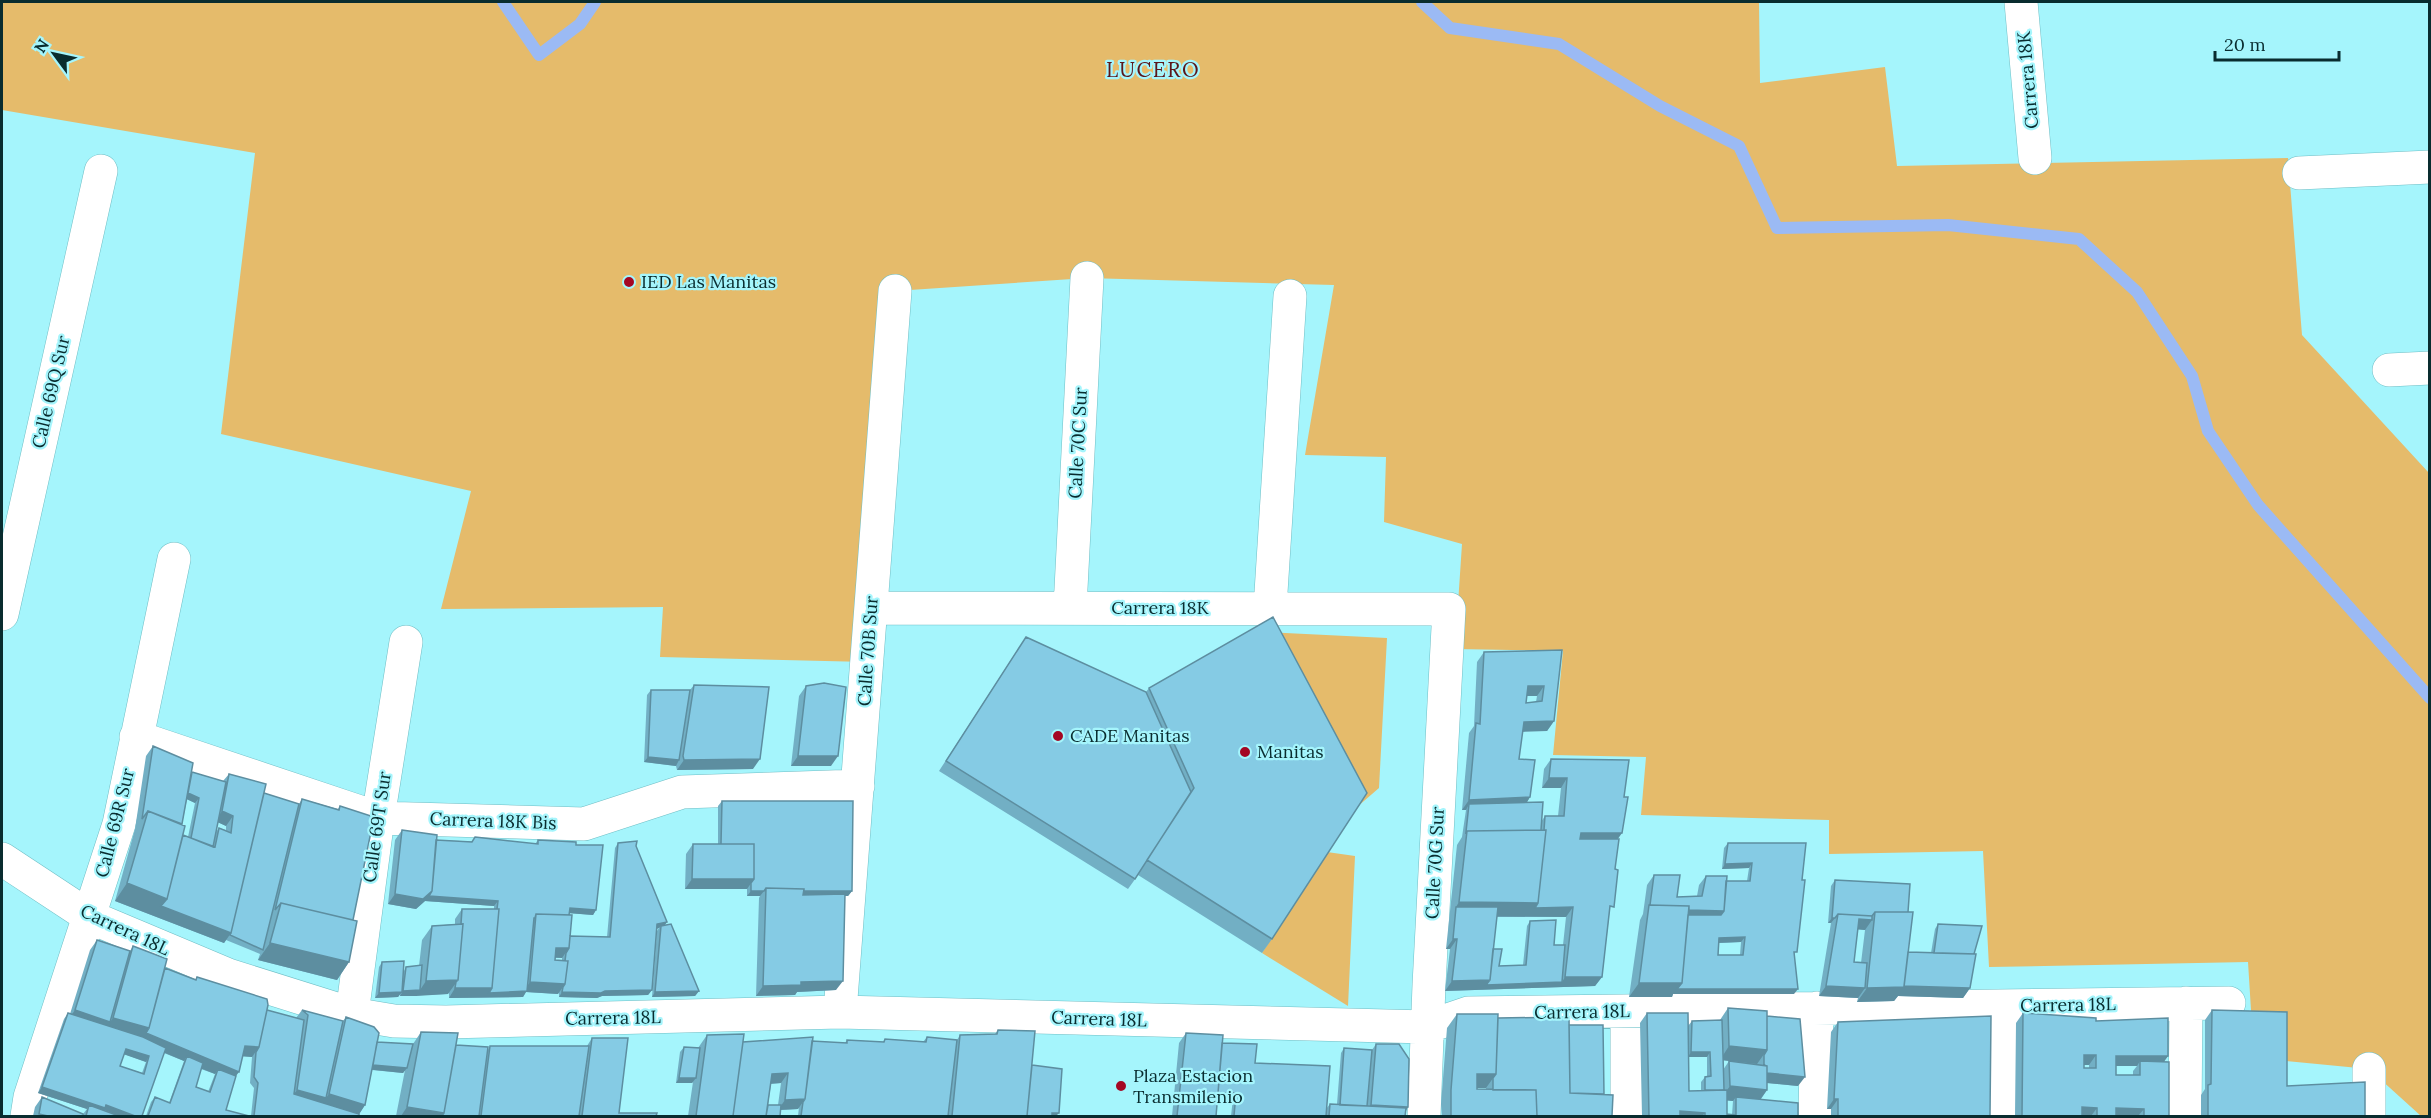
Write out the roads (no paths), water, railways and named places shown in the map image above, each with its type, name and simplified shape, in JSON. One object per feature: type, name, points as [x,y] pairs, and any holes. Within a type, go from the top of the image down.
[{"type":"street","name":"Carrera 18K","points":[[2021,2],[2035,158]]},
{"type":"street","points":[[2299,173],[2430,167]]},
{"type":"street","name":"Calle 69Q Sur","points":[[2,614],[101,171]]},
{"type":"street","name":"Calle 70C Sur","points":[[1070,608],[1087,278]]},
{"type":"street","name":"Calle 70B Sur","points":[[840,1012],[895,291]]},
{"type":"street","points":[[1270,608],[1290,296]]},
{"type":"street","points":[[2390,370],[2430,368]]},
{"type":"street","name":"Calle 69R Sur","points":[[38,1107],[90,916],[119,824],[174,559]]},
{"type":"street","name":"Carrera 18K","points":[[871,608],[1449,609]]},
{"type":"street","name":"Calle 70G Sur","points":[[1424,1116],[1449,609]]},
{"type":"street","name":"Calle 69T Sur","points":[[352,1014],[378,818],[406,642]]},
{"type":"street","name":"Carrera 18K Bis","points":[[136,737],[378,818],[584,824],[682,792],[858,786]]},
{"type":"street","name":"Carrera 18L","points":[[2,859],[90,916],[228,975],[352,1014],[394,1021],[446,1022],[840,1012],[1427,1027],[1468,1013],[2229,1003]]},
{"type":"street","points":[[2185,1116],[2186,1003]]},
{"type":"street","points":[[2002,1116],[2004,1006]]},
{"type":"street","points":[[1815,1116],[1816,1008]]},
{"type":"street","points":[[1627,1011],[1627,1116]]},
{"type":"street","points":[[2369,1069],[2369,1116]]},
{"type":"waterway","points":[[503,2],[539,55],[580,24],[595,2]]},
{"type":"waterway","points":[[1422,2],[1450,28],[1559,44],[1660,106],[1739,146],[1777,228],[1948,225],[2079,239],[2137,292],[2192,376],[2208,431],[2258,505],[2430,698]]},
{"type":"place","name":"IED Las Manitas","points":[[629,282]]},
{"type":"place","name":"CADE Manitas","points":[[1058,736]]},
{"type":"place","name":"Manitas","points":[[1245,752]]},
{"type":"place","name":"Plaza Estacion Transmilenio","points":[[1121,1086]]},
{"type":"district","name":"LUCERO","points":[[1153,70]]}]
